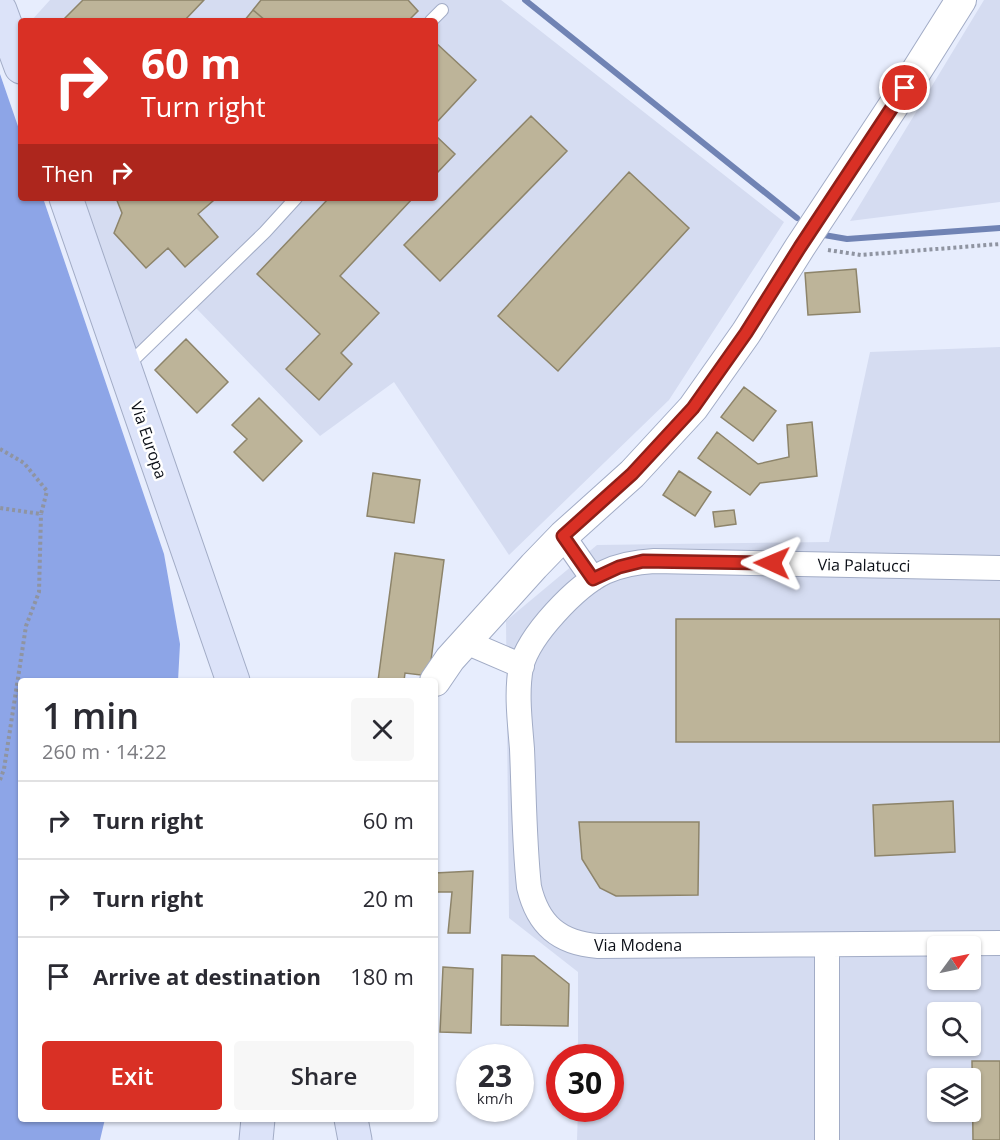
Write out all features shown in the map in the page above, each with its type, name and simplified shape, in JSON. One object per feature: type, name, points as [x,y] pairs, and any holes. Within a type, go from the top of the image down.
[{"type":"main road","points":[[0,10],[18,59]]},
{"type":"main road","name":"Via Europa","points":[[67,201],[232,678]]},
{"type":"main road","points":[[256,1140],[258,1122]]},
{"type":"main road","points":[[352,1122],[355,1140]]},
{"type":"street","points":[[437,678],[450,659],[563,536],[648,458],[693,408],[746,333],[961,0]]},
{"type":"street","points":[[563,536],[593,579]]},
{"type":"street","name":"Via Palatucci","points":[[522,666],[531,646],[542,630],[576,593],[593,579],[619,567],[654,561],[1000,568]]},
{"type":"street","points":[[466,642],[522,666]]},
{"type":"street","name":"Via Modena","points":[[522,666],[520,707],[529,887],[536,910],[551,930],[574,942],[598,946],[1000,943]]},
{"type":"street","points":[[827,945],[827,1140]]},
{"type":"lane","points":[[434,18],[442,9]]},
{"type":"lane","points":[[124,369],[265,232],[293,201]]},
{"type":"path","points":[[0,449],[24,463],[47,491],[41,514],[39,592],[26,626],[4,769],[0,780]]},
{"type":"path","points":[[0,508],[41,514]]},
{"type":"shaded area","points":[[50,0],[501,0],[784,222],[669,400],[509,555],[394,382],[320,436],[196,308],[139,362],[82,201],[438,201],[438,18],[34,18]]},
{"type":"shaded area","points":[[984,0],[1000,0],[1000,202],[850,221]]},
{"type":"shaded area","points":[[0,74],[18,126],[18,201],[44,201],[164,554],[180,644],[178,678],[18,678],[18,1122],[104,1122],[100,1140],[0,1140]]},
{"type":"shaded area","points":[[1000,347],[1000,1140],[577,1140],[578,1122],[624,1122],[624,1044],[578,1044],[578,972],[509,918],[506,621],[597,545],[829,542],[870,352]]},
{"type":"building","points":[[83,0],[204,0],[187,18],[65,18]]},
{"type":"building","points":[[261,0],[408,0],[418,11],[411,18],[262,18],[253,10]]},
{"type":"building","points":[[253,10],[262,18],[246,18]]},
{"type":"building","points":[[438,45],[476,80],[438,121]]},
{"type":"building","points":[[531,116],[567,151],[440,281],[404,245]]},
{"type":"building","points":[[438,138],[455,154],[438,172]]},
{"type":"building","points":[[629,172],[689,228],[558,371],[498,316]]},
{"type":"building","points":[[117,201],[213,201],[198,214],[218,237],[185,267],[168,248],[146,268],[114,233],[122,213]]},
{"type":"building","points":[[326,201],[410,201],[340,276],[379,313],[341,353],[352,364],[319,400],[286,369],[320,334],[257,274]]},
{"type":"building","points":[[856,269],[860,312],[808,315],[805,273]]},
{"type":"building","points":[[186,339],[228,382],[197,413],[155,370]]},
{"type":"building","points":[[744,387],[776,411],[753,441],[721,417]]},
{"type":"building","points":[[259,398],[302,441],[263,481],[234,452],[247,439],[232,425]]},
{"type":"building","points":[[812,422],[817,476],[760,483],[750,495],[698,458],[717,432],[758,464],[789,457],[787,425]]},
{"type":"building","points":[[679,471],[711,492],[695,516],[663,495]]},
{"type":"building","points":[[373,473],[420,480],[414,523],[367,516]]},
{"type":"building","points":[[734,510],[736,524],[715,527],[713,512]]},
{"type":"building","points":[[395,553],[444,560],[429,676],[405,673],[404,678],[378,678]]},
{"type":"building","points":[[676,619],[1000,619],[1000,742],[676,742]]},
{"type":"building","points":[[953,801],[955,852],[875,856],[873,805]]},
{"type":"building","points":[[579,822],[699,822],[698,895],[616,896],[600,888],[582,859]]},
{"type":"building","points":[[473,871],[470,933],[448,933],[452,892],[438,892],[438,873]]},
{"type":"building","points":[[502,955],[534,956],[569,984],[568,1026],[501,1025]]},
{"type":"building","points":[[443,967],[473,969],[471,1033],[440,1032]]},
{"type":"building","points":[[972,1061],[1000,1061],[1000,1140],[973,1140],[973,1122],[981,1122],[981,1068],[972,1068]]},
{"type":"waterway","points":[[525,0],[797,218]]},
{"type":"waterway","points":[[824,235],[847,239],[1000,228]]},
{"type":"route","points":[[772,563],[643,561],[604,572],[593,579],[563,536],[632,474],[693,408],[723,368],[905,88]]}]
